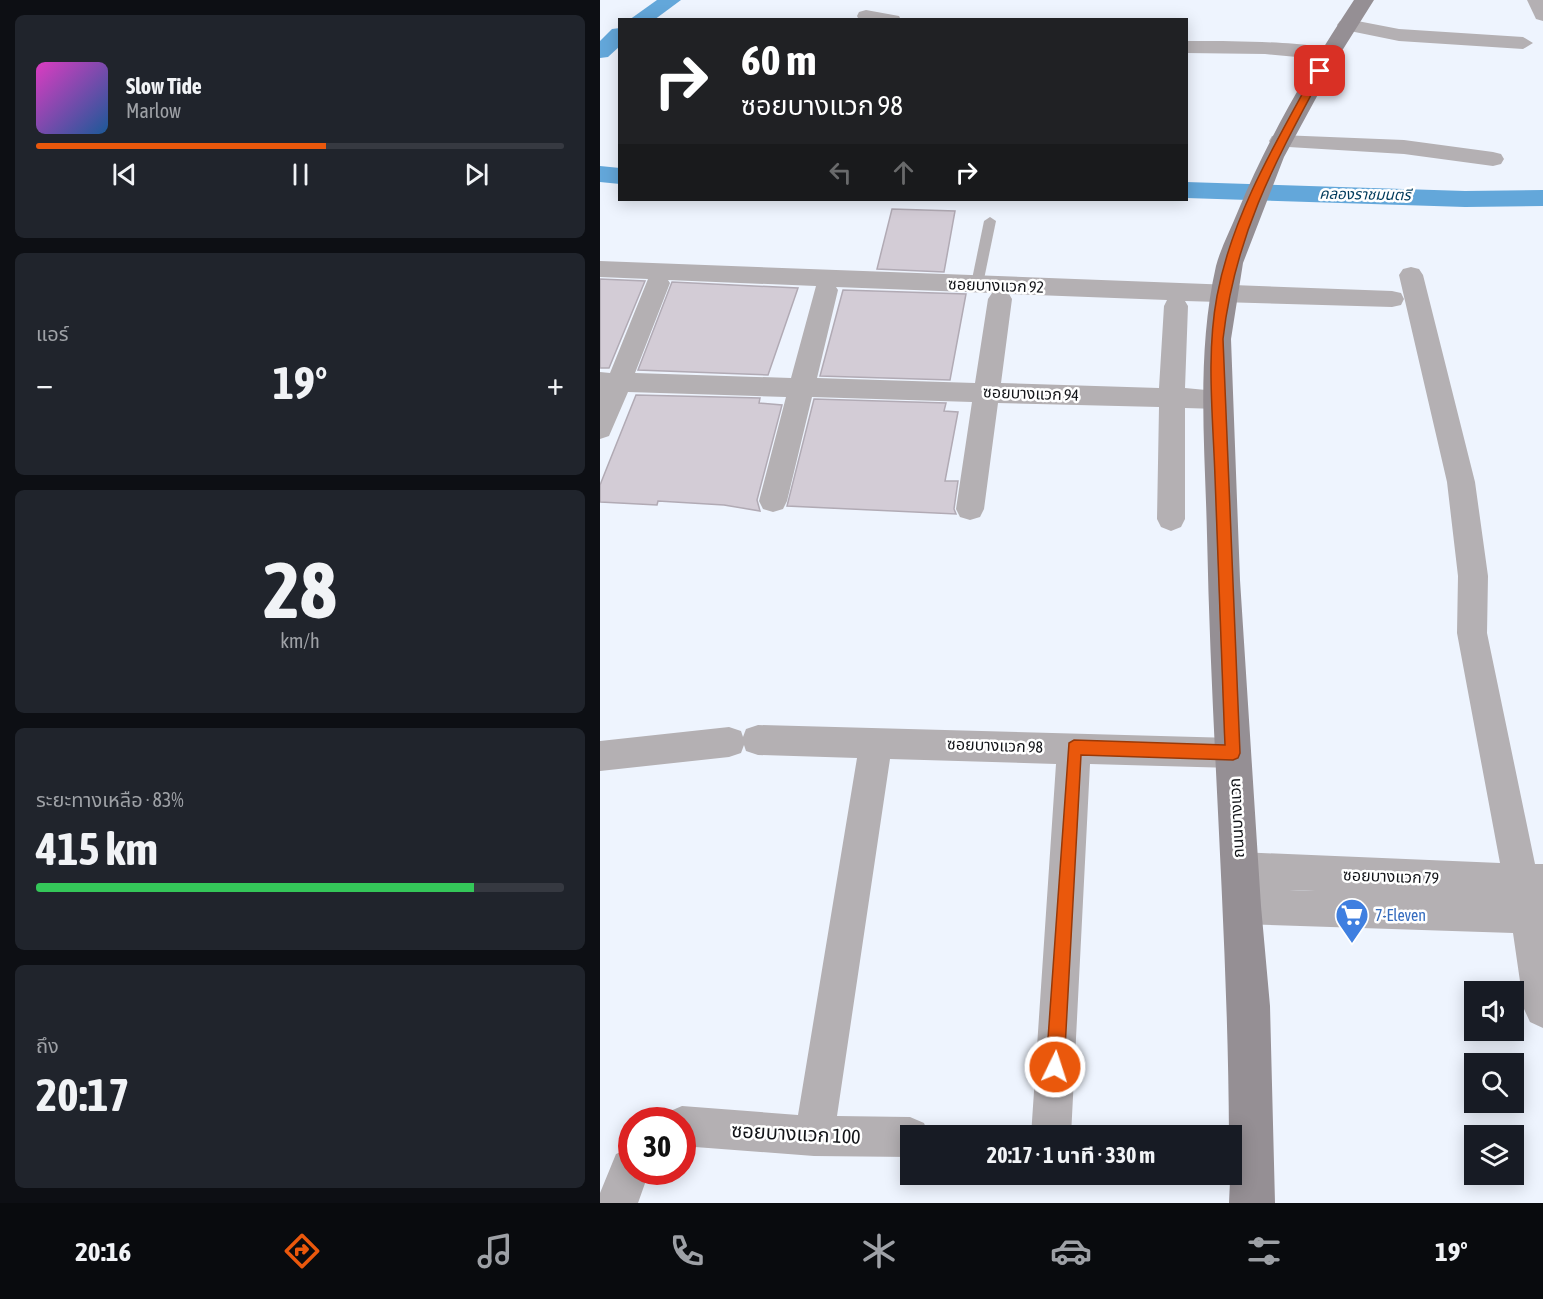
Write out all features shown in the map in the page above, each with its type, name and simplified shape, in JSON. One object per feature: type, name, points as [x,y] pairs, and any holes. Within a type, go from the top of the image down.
[{"type":"main road","name":"ถนนบางแวก","points":[[1242,1127],[1249,1006],[1240,906],[1217,339],[1223,294],[1238,239],[1276,149],[1329,54],[1364,0]]},
{"type":"main road","name":"ถนนบางแวก","points":[[1242,1149],[1252,1203]]},
{"type":"street","points":[[1536,0],[1543,15]]},
{"type":"street","points":[[866,16],[879,18]]},
{"type":"street","points":[[1347,25],[1400,35],[1523,43]]},
{"type":"street","points":[[1188,47],[1265,48],[1329,54]]},
{"type":"street","points":[[1276,149],[1404,147],[1494,159]]},
{"type":"street","name":"ซอยบางแวก 92","points":[[600,269],[1223,294],[1402,287],[1461,482],[1473,576],[1472,633],[1532,882]]},
{"type":"street","points":[[600,429],[610,382],[658,283]]},
{"type":"street","points":[[773,501],[826,290]]},
{"type":"street","points":[[970,509],[1000,298]]},
{"type":"street","points":[[1171,519],[1172,398],[1176,306]]},
{"type":"street","name":"ซอยบางแวก 94","points":[[610,382],[1218,399]]},
{"type":"street","name":"ซอยบางแวก 98","points":[[600,756],[744,741],[876,742],[1233,753]]},
{"type":"street","points":[[814,1136],[876,742]]},
{"type":"street","points":[[1052,1125],[1074,747]]},
{"type":"street","name":"ซอยบางแวก 79","points":[[1239,870],[1532,882]]},
{"type":"street","points":[[1532,882],[1543,1009]]},
{"type":"street","points":[[1240,906],[1535,916]]},
{"type":"street","name":"ซอยบางแวก 100","points":[[696,1127],[814,1136],[900,1137]]},
{"type":"lane","points":[[977,285],[990,221]]},
{"type":"building","points":[[892,209],[955,211],[944,272],[877,269]]},
{"type":"building","points":[[600,279],[645,281],[609,368],[600,368]]},
{"type":"building","points":[[672,282],[798,288],[768,375],[638,370]]},
{"type":"building","points":[[843,290],[966,294],[950,380],[820,376]]},
{"type":"building","points":[[636,395],[760,398],[759,403],[782,405],[757,500],[760,511],[724,505],[658,501],[657,505],[600,502],[600,485]]},
{"type":"building","points":[[814,399],[946,403],[944,411],[958,412],[945,481],[958,481],[954,509],[956,514],[787,506]]},
{"type":"waterway","points":[[642,18],[671,0]]},
{"type":"waterway","points":[[600,52],[618,36]]},
{"type":"waterway","name":"คลองราชมนตรี","points":[[600,174],[618,176]]},
{"type":"waterway","name":"คลองราชมนตรี","points":[[1188,190],[1465,199],[1543,198]]},
{"type":"place","name":"7-Eleven","points":[[1352,944]]},
{"type":"route","points":[[1055,1067],[1074,747],[1233,753],[1224,580],[1217,339],[1223,294],[1238,239],[1272,157],[1320,71]]}]
